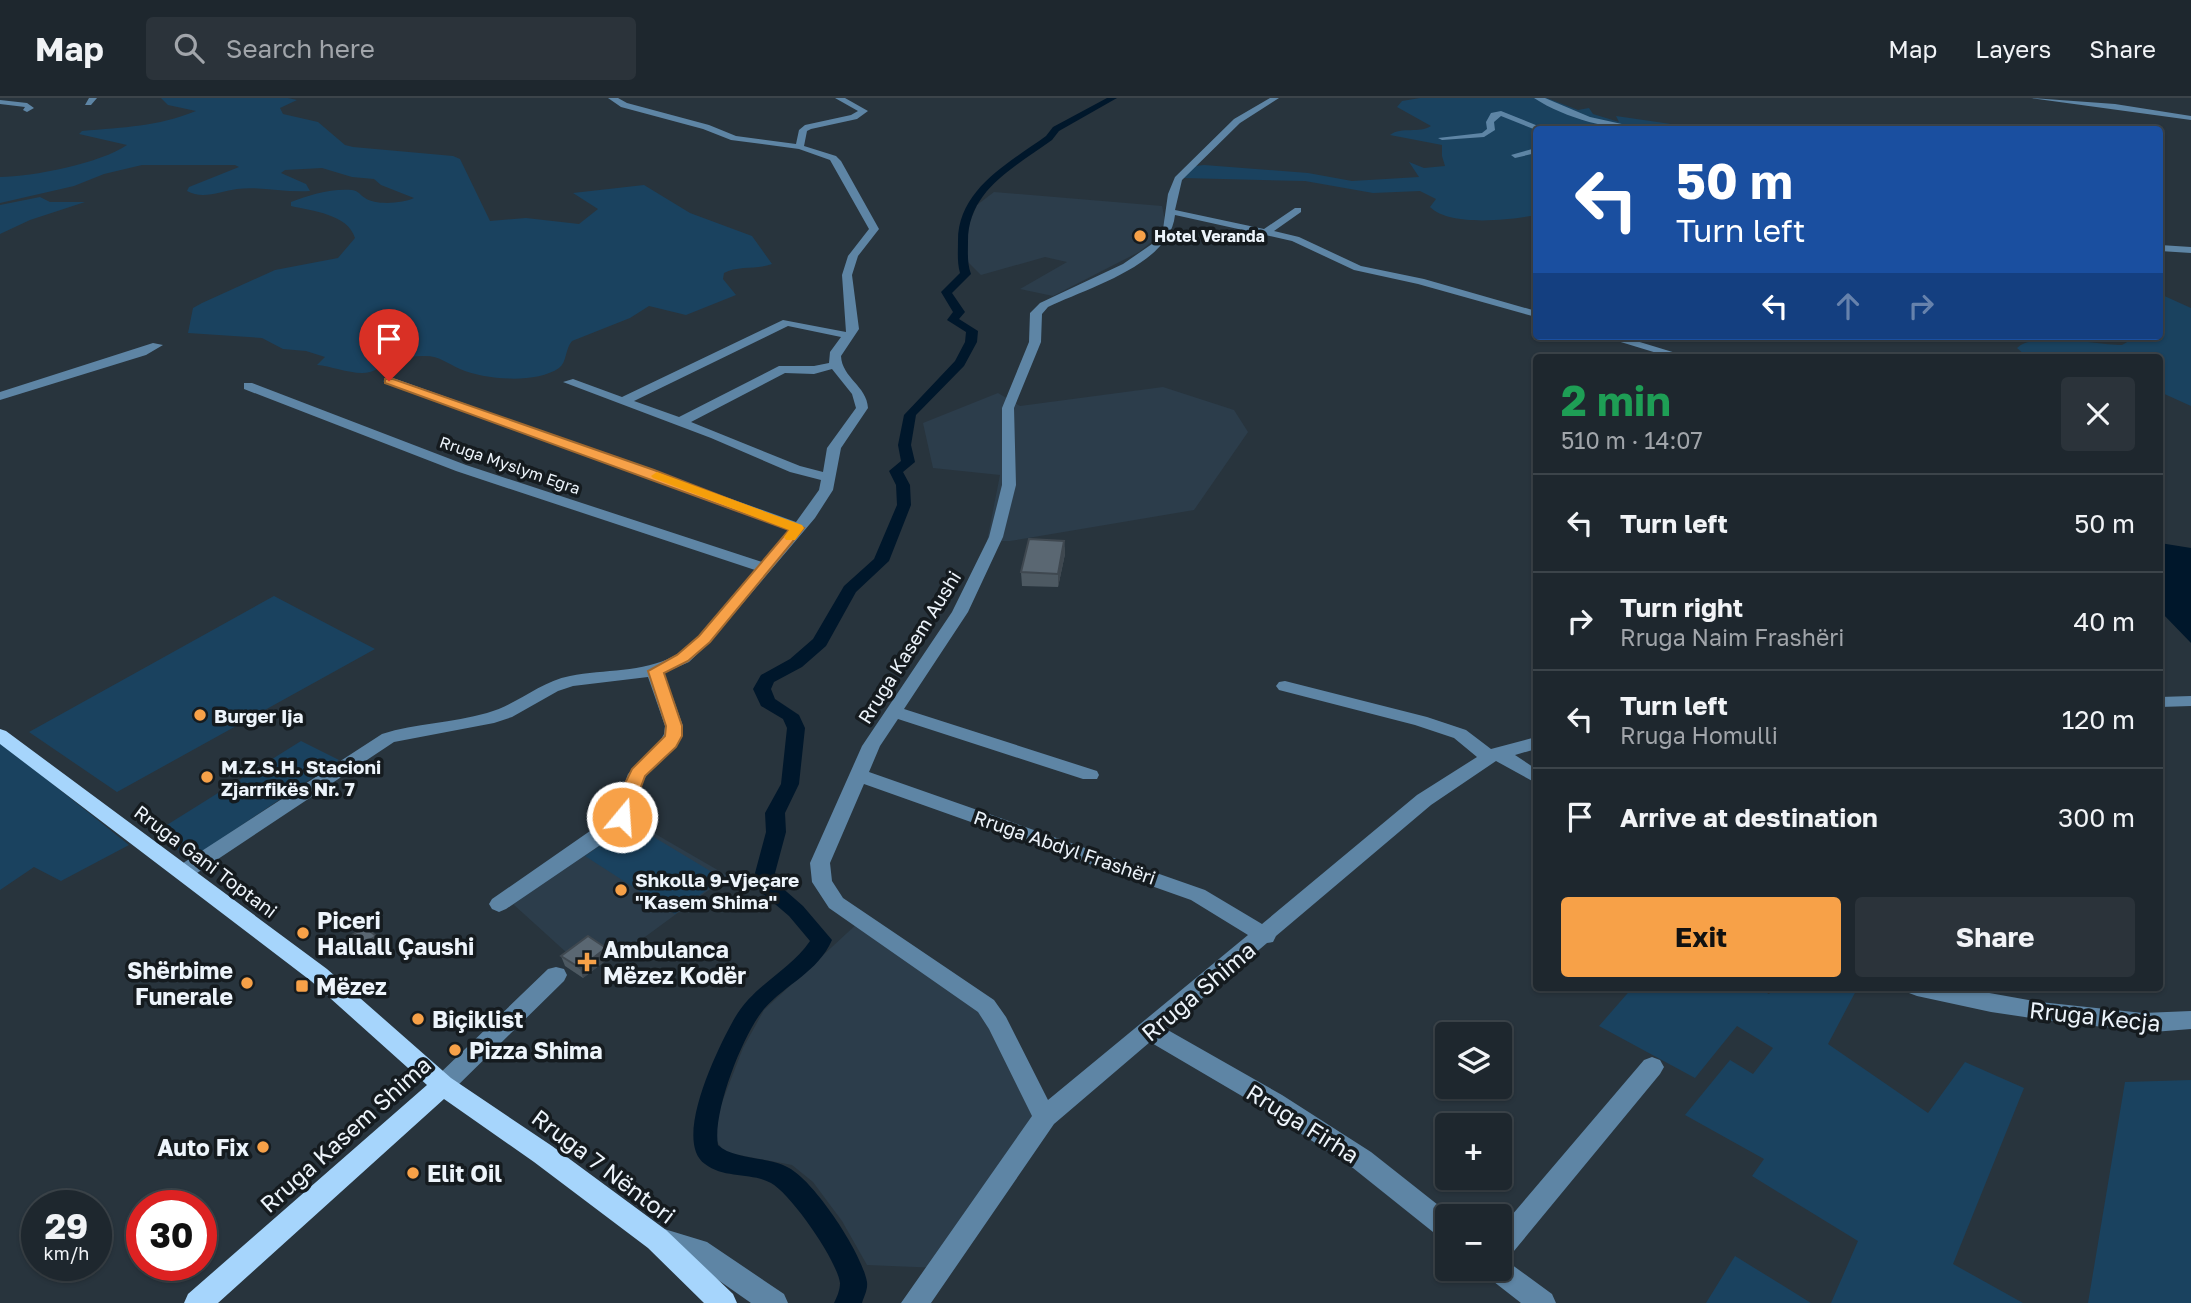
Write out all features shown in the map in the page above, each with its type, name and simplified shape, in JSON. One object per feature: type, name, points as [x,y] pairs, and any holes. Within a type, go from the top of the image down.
[{"type":"main road","name":"Rruga Gani Toptani","points":[[0,735],[319,975],[443,1085]]},
{"type":"main road","name":"Rruga 7 Nëntori","points":[[443,1085],[543,1154],[657,1239],[723,1303]]},
{"type":"main road","name":"Rruga Kasem Shima","points":[[198,1303],[443,1085]]},
{"type":"street","points":[[184,872],[388,738],[411,731],[488,719],[506,713],[534,695],[571,681],[655,671],[693,650],[818,503],[829,478],[830,455],[862,408],[861,395],[835,365],[836,352],[850,336],[854,318],[847,275],[853,256],[874,229],[836,160],[800,147],[734,138],[706,127],[624,105],[612,98]]},
{"type":"street","points":[[800,147],[803,130],[808,127],[854,117],[864,111],[839,98]]},
{"type":"street","name":"Rruga Kasem Aushi","points":[[1045,1117],[998,1023],[986,1006],[836,903],[822,882],[820,863],[871,746],[966,603],[996,537],[1009,485],[1008,408],[1035,342],[1036,313],[1054,300],[1106,276],[1155,246],[1169,226],[1171,191],[1191,164],[1237,121],[1275,98]]},
{"type":"street","points":[[1538,98],[1602,123],[1620,126]]},
{"type":"street","points":[[2035,98],[2115,106],[2191,118]]},
{"type":"street","points":[[0,102],[27,105],[30,108],[27,110]]},
{"type":"street","points":[[1442,138],[1485,135],[1491,130],[1490,122],[1494,115],[1501,113],[1534,126]]},
{"type":"street","points":[[1515,155],[1533,152]]},
{"type":"street","points":[[1267,232],[1298,210]]},
{"type":"street","points":[[1169,211],[1295,239],[1358,268],[1420,281],[1533,313]]},
{"type":"street","points":[[2163,248],[2191,250]]},
{"type":"street","points":[[624,401],[787,321],[850,336]]},
{"type":"street","points":[[1621,340],[1672,354]]},
{"type":"street","points":[[0,396],[157,345]]},
{"type":"street","points":[[680,422],[783,369],[814,370],[835,365]]},
{"type":"street","points":[[389,381],[797,528]]},
{"type":"street","points":[[569,382],[680,422],[795,469],[829,478]]},
{"type":"street","name":"Rruga Myslym Egra","points":[[248,386],[461,468],[765,568]]},
{"type":"street","points":[[499,904],[608,830],[622,817],[625,800],[638,773],[670,744],[674,736],[674,726],[655,671]]},
{"type":"street","points":[[1285,686],[1421,721],[1460,734],[1533,775]]},
{"type":"street","points":[[2163,702],[2191,701]]},
{"type":"street","points":[[895,712],[1090,775]]},
{"type":"street","name":"Rruga Shima","points":[[915,1303],[1045,1117],[1265,936],[1424,800],[1493,755],[1533,744]]},
{"type":"street","name":"Rruga Abdyl Frashëri","points":[[857,775],[1198,895],[1265,936]]},
{"type":"street","name":"Rruga Kasem Shima","points":[[443,1085],[556,975]]},
{"type":"street","name":"Rruga Kecja","points":[[1934,991],[2058,1015],[2152,1023],[2191,1020]]},
{"type":"street","name":"Rruga Firha","points":[[1150,1031],[1273,1102],[1362,1160],[1435,1218]]},
{"type":"street","points":[[1512,1234],[1652,1067]]},
{"type":"street","points":[[657,1239],[698,1251],[774,1303]]},
{"type":"street","points":[[1512,1280],[1542,1303]]},
{"type":"shaded area","points":[[161,98],[288,98],[297,100],[280,108],[283,114],[318,122],[345,145],[453,156],[460,159],[490,221],[526,218],[579,224],[598,209],[573,193],[644,185],[690,213],[752,236],[772,264],[724,273],[723,279],[736,295],[686,315],[649,306],[630,318],[572,341],[559,368],[524,378],[496,378],[470,373],[430,356],[398,359],[370,372],[351,372],[317,365],[325,357],[306,351],[283,349],[262,338],[188,333],[193,308],[275,270],[338,258],[355,238],[351,230],[337,219],[291,206],[291,202],[337,190],[356,191],[370,201],[383,203],[414,198],[381,185],[374,179],[352,177],[322,168],[285,170],[281,173],[306,184],[310,191],[246,188],[199,195],[187,191],[189,187],[239,167],[142,165],[104,174],[74,186],[0,203],[0,177],[66,168],[101,158],[127,145],[79,134],[82,131],[154,123],[196,111],[168,105]]},
{"type":"shaded area","points":[[1420,98],[1547,98],[1578,110],[1589,108],[1593,114],[1619,122],[1616,116],[1677,126],[1533,126],[1533,215],[1511,219],[1465,220],[1451,217],[1430,207],[1436,199],[1420,191],[1373,193],[1305,181],[1183,178],[1195,166],[1204,165],[1308,173],[1352,181],[1419,177],[1409,162],[1424,168],[1445,166],[1442,145],[1390,135],[1431,126],[1397,107],[1402,101]]},
{"type":"shaded area","points":[[994,192],[1162,206],[1165,220],[1160,235],[1139,252],[1053,296],[1020,289],[1067,262],[1045,257],[981,275],[967,261],[967,229],[977,205]]},
{"type":"shaded area","points":[[40,197],[50,202],[85,202],[30,220],[0,234],[0,205]]},
{"type":"shaded area","points":[[2163,295],[2191,308],[2191,406],[2163,393],[2163,354],[2024,354],[2017,348],[2038,340],[2122,345],[2129,341],[2163,340]]},
{"type":"shaded area","points":[[1163,387],[1234,410],[1248,432],[1194,510],[1010,541],[987,541],[1000,475],[933,468],[923,423],[998,393],[1020,406]]},
{"type":"shaded area","points":[[2163,543],[2191,548],[2191,643],[2163,614]]},
{"type":"shaded area","points":[[274,596],[375,649],[117,792],[29,732]]},
{"type":"shaded area","points":[[301,741],[339,760],[191,859],[154,833]]},
{"type":"shaded area","points":[[0,742],[129,845],[61,881],[34,867],[0,890]]},
{"type":"shaded area","name":"Shkolla 9-Vjeçare \"Kasem Shima\"","points":[[633,821],[728,876],[619,956],[590,938],[567,953],[513,904]]},
{"type":"shaded area","points":[[632,824],[722,878],[675,914],[585,856]]},
{"type":"shaded area","points":[[860,921],[986,1006],[1045,1117],[940,1268],[867,1265],[842,1221],[813,1182],[792,1165],[724,1152],[713,1135],[721,1105],[743,1048],[764,1010]]},
{"type":"shaded area","points":[[1630,991],[1763,991],[1769,994],[1772,991],[1856,991],[1828,1044],[1928,1113],[1965,1062],[2024,1088],[1953,1264],[2023,1303],[1831,1303],[1858,1241],[1752,1176],[1764,1159],[1685,1115],[1730,1060],[1753,1074],[1773,1048],[1737,1026],[1695,1078],[1599,1026]]},
{"type":"shaded area","points":[[2191,1080],[2191,1303],[2088,1303],[2125,1082]]},
{"type":"shaded area","points":[[1735,1256],[1811,1303],[1706,1303]]},
{"type":"building","points":[[1029,539],[1064,541],[1058,574],[1021,572]]},
{"type":"building","points":[[365,927],[376,936],[351,952],[341,942]]},
{"type":"building","points":[[588,936],[606,948],[580,968],[561,956]]},
{"type":"waterway","points":[[848,1303],[853,1282],[844,1255],[789,1182],[769,1171],[714,1157],[707,1150],[705,1138],[712,1098],[720,1074],[749,1013],[757,1002],[812,955],[821,940],[796,911],[769,888],[765,873],[776,832],[775,813],[790,784],[796,728],[789,715],[767,702],[762,689],[767,679],[796,663],[820,642],[850,589],[881,561],[904,505],[903,485],[896,471],[908,462],[904,445],[910,415],[959,363],[971,342],[972,331],[953,320],[959,312],[946,292],[966,274],[962,230],[971,205],[986,185],[1049,138],[1056,129],[1113,98]]},
{"type":"slow traffic","points":[[657,476],[797,528],[790,537]]},
{"type":"place","name":"Hotel Veranda","points":[[1140,236]]},
{"type":"place","name":"Burger Ija","points":[[200,715]]},
{"type":"place","name":"M.Z.S.H. Stacioni Zjarrfikës Nr. 7","points":[[207,777]]},
{"type":"place","name":"Shkolla 9-Vjeçare \"Kasem Shima\"","points":[[621,890]]},
{"type":"place","name":"Piceri Hallall Çaushi","points":[[303,933]]},
{"type":"place","name":"Ambulanca Mëzez Kodër","points":[[587,962]]},
{"type":"place","name":"Shërbime Funerale","points":[[247,983]]},
{"type":"place","name":"Mëzez","points":[[302,986]]},
{"type":"place","name":"Biçiklist","points":[[418,1019]]},
{"type":"place","name":"Pizza Shima","points":[[455,1050]]},
{"type":"place","name":"Auto Fix","points":[[263,1147]]},
{"type":"place","name":"Elit Oil","points":[[413,1173]]},
{"type":"route","points":[[389,381],[797,528],[704,639],[683,658],[655,671],[674,726],[674,736],[670,744],[638,773],[625,800],[622,817]]}]
